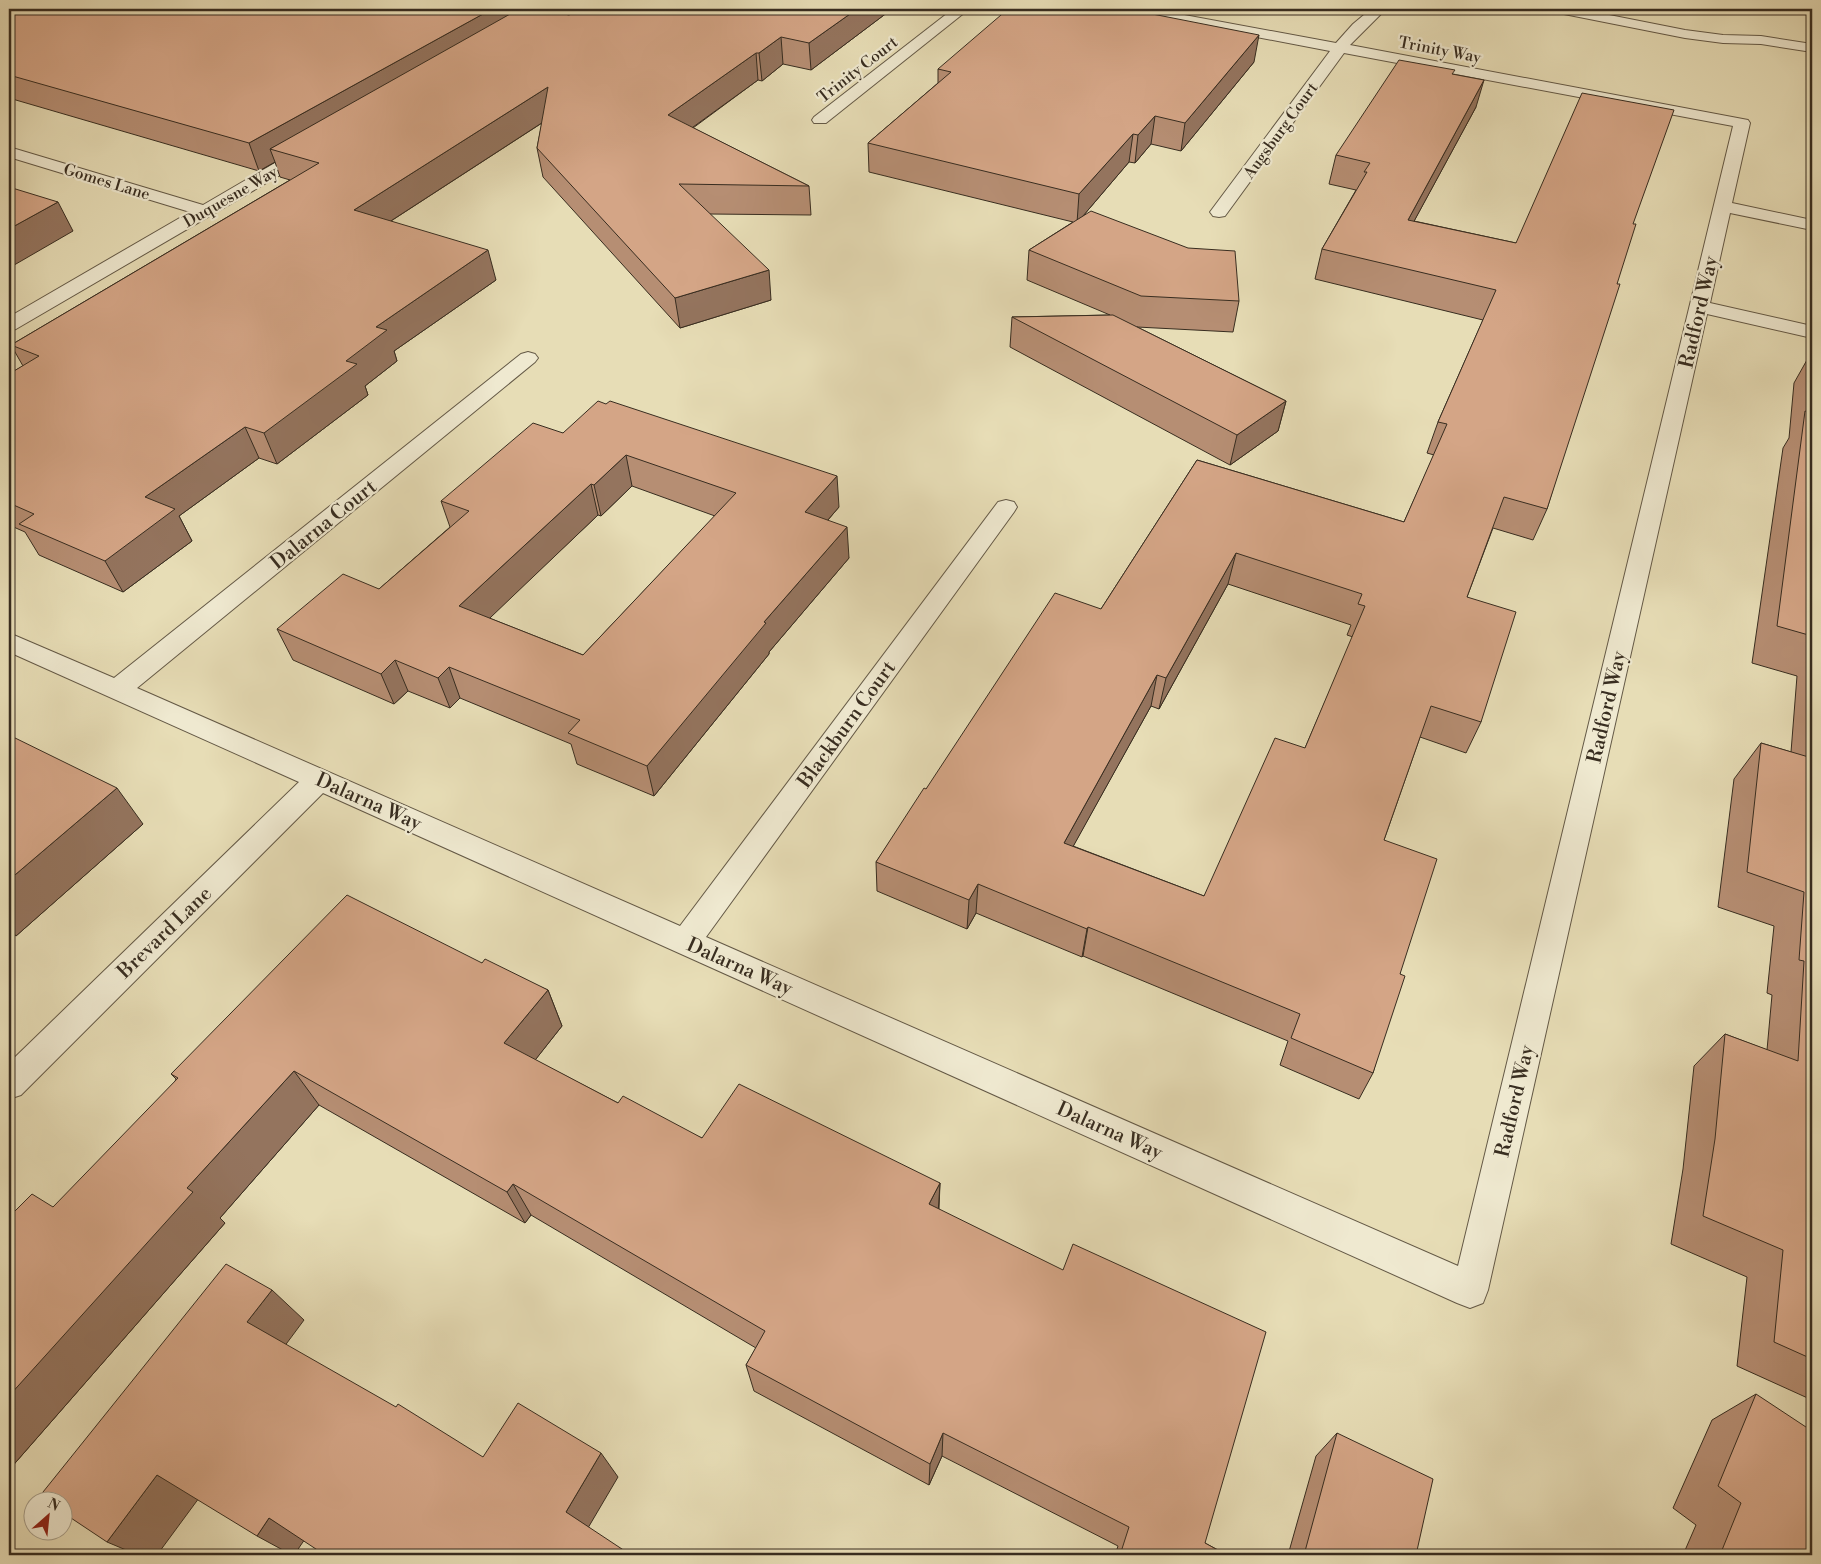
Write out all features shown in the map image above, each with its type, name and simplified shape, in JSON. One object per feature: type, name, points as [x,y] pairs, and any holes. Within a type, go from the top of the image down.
[{"type":"street","name":"Trinity Court","points":[[820,120],[962,9]]},
{"type":"street","name":"Trinity Way","points":[[1131,9],[1162,11],[1340,48],[1742,123]]},
{"type":"street","name":"Augsburg Court","points":[[1219,212],[1340,48],[1358,27],[1379,9]]},
{"type":"street","points":[[1559,9],[1685,34],[1723,39],[1761,40],[1812,48]]},
{"type":"street","name":"Radford Way","points":[[1470,1290],[1742,123]]},
{"type":"street","name":"Duquesne Way","points":[[9,325],[325,142]]},
{"type":"street","name":"Gomes Lane","points":[[9,152],[205,211]]},
{"type":"street","points":[[1723,206],[1812,225]]},
{"type":"street","points":[[1699,306],[1812,332]]},
{"type":"street","name":"Dalarna Court","points":[[118,689],[528,358]]},
{"type":"street","name":"Blackburn Court","points":[[685,942],[1006,507]]},
{"type":"street","name":"Dalarna Way","points":[[9,642],[1470,1290]]},
{"type":"street","name":"Brevard Lane","points":[[9,1084],[320,779]]},
{"type":"building","points":[[9,9],[492,9],[249,143],[9,75]]},
{"type":"building","points":[[519,9],[540,9],[569,15],[580,9],[857,9],[809,43],[781,37],[668,115],[809,186],[679,184],[769,270],[675,298],[537,148],[548,87],[354,210],[488,250],[376,327],[387,330],[346,361],[357,364],[264,433],[245,427],[145,497],[175,509],[105,561],[19,524],[34,514],[9,503],[9,374],[39,356],[11,345],[319,163],[270,149]]},
{"type":"building","points":[[1008,9],[1127,9],[1259,35],[1185,123],[1155,116],[1138,135],[1133,134],[1079,194],[868,143],[951,72],[938,69]]},
{"type":"building","points":[[1399,60],[1455,70],[1452,74],[1484,80],[1408,220],[1516,243],[1582,93],[1674,110],[1633,224],[1636,224],[1617,284],[1620,284],[1547,509],[1504,497],[1467,597],[1516,612],[1481,722],[1431,706],[1384,840],[1437,859],[1400,974],[1405,976],[1373,1073],[1291,1038],[1300,1014],[978,884],[969,900],[876,862],[1055,593],[1101,609],[1197,460],[1404,522],[1447,424],[1438,422],[1496,290],[1322,249],[1367,172],[1364,172],[1370,163],[1336,155]],"holes":[[[1236,553],[1362,594],[1358,604],[1365,606],[1305,748],[1275,738],[1204,896],[1064,843],[1157,675],[1166,678]]]},
{"type":"building","points":[[9,187],[58,202],[9,229]]},
{"type":"building","points":[[1091,211],[1188,248],[1235,251],[1239,301],[1141,296],[1029,250]]},
{"type":"building","points":[[1113,315],[1286,401],[1237,435],[1012,317]]},
{"type":"building","points":[[1812,389],[1812,636],[1777,626],[1805,411],[1811,413]]},
{"type":"building","points":[[598,401],[606,404],[610,401],[837,476],[805,512],[847,527],[764,622],[766,623],[647,766],[568,733],[580,720],[449,667],[438,678],[395,660],[381,674],[277,629],[343,574],[379,589],[469,511],[441,501],[533,423],[563,433]],"holes":[[[626,455],[736,493],[583,655],[459,606],[591,484],[594,485]]]},
{"type":"building","points":[[9,735],[117,788],[9,880]]},
{"type":"building","points":[[1761,743],[1812,758],[1812,1359],[1774,1342],[1783,1250],[1703,1216],[1715,1139],[1725,1034],[1798,1061],[1804,961],[1799,960],[1804,892],[1747,872]]},
{"type":"building","points":[[347,895],[482,963],[485,959],[548,990],[504,1043],[618,1103],[623,1096],[702,1138],[739,1084],[940,1183],[929,1204],[1063,1270],[1073,1244],[1266,1332],[1205,1543],[1227,1555],[1120,1555],[1129,1527],[943,1433],[930,1464],[746,1365],[765,1331],[513,1184],[507,1192],[294,1071],[187,1188],[193,1192],[9,1396],[9,1217],[32,1194],[53,1207],[178,1078],[171,1074]]},
{"type":"building","points":[[226,1264],[272,1290],[247,1322],[396,1407],[398,1404],[483,1457],[518,1403],[601,1453],[566,1512],[631,1555],[325,1555],[269,1518],[257,1536],[157,1475],[107,1542],[72,1519],[72,1492],[43,1492]]},
{"type":"building","points":[[1756,1394],[1812,1431],[1812,1555],[1720,1555],[1741,1503],[1718,1486]]},
{"type":"building","points":[[1337,1433],[1433,1479],[1416,1555],[1304,1555]]}]
